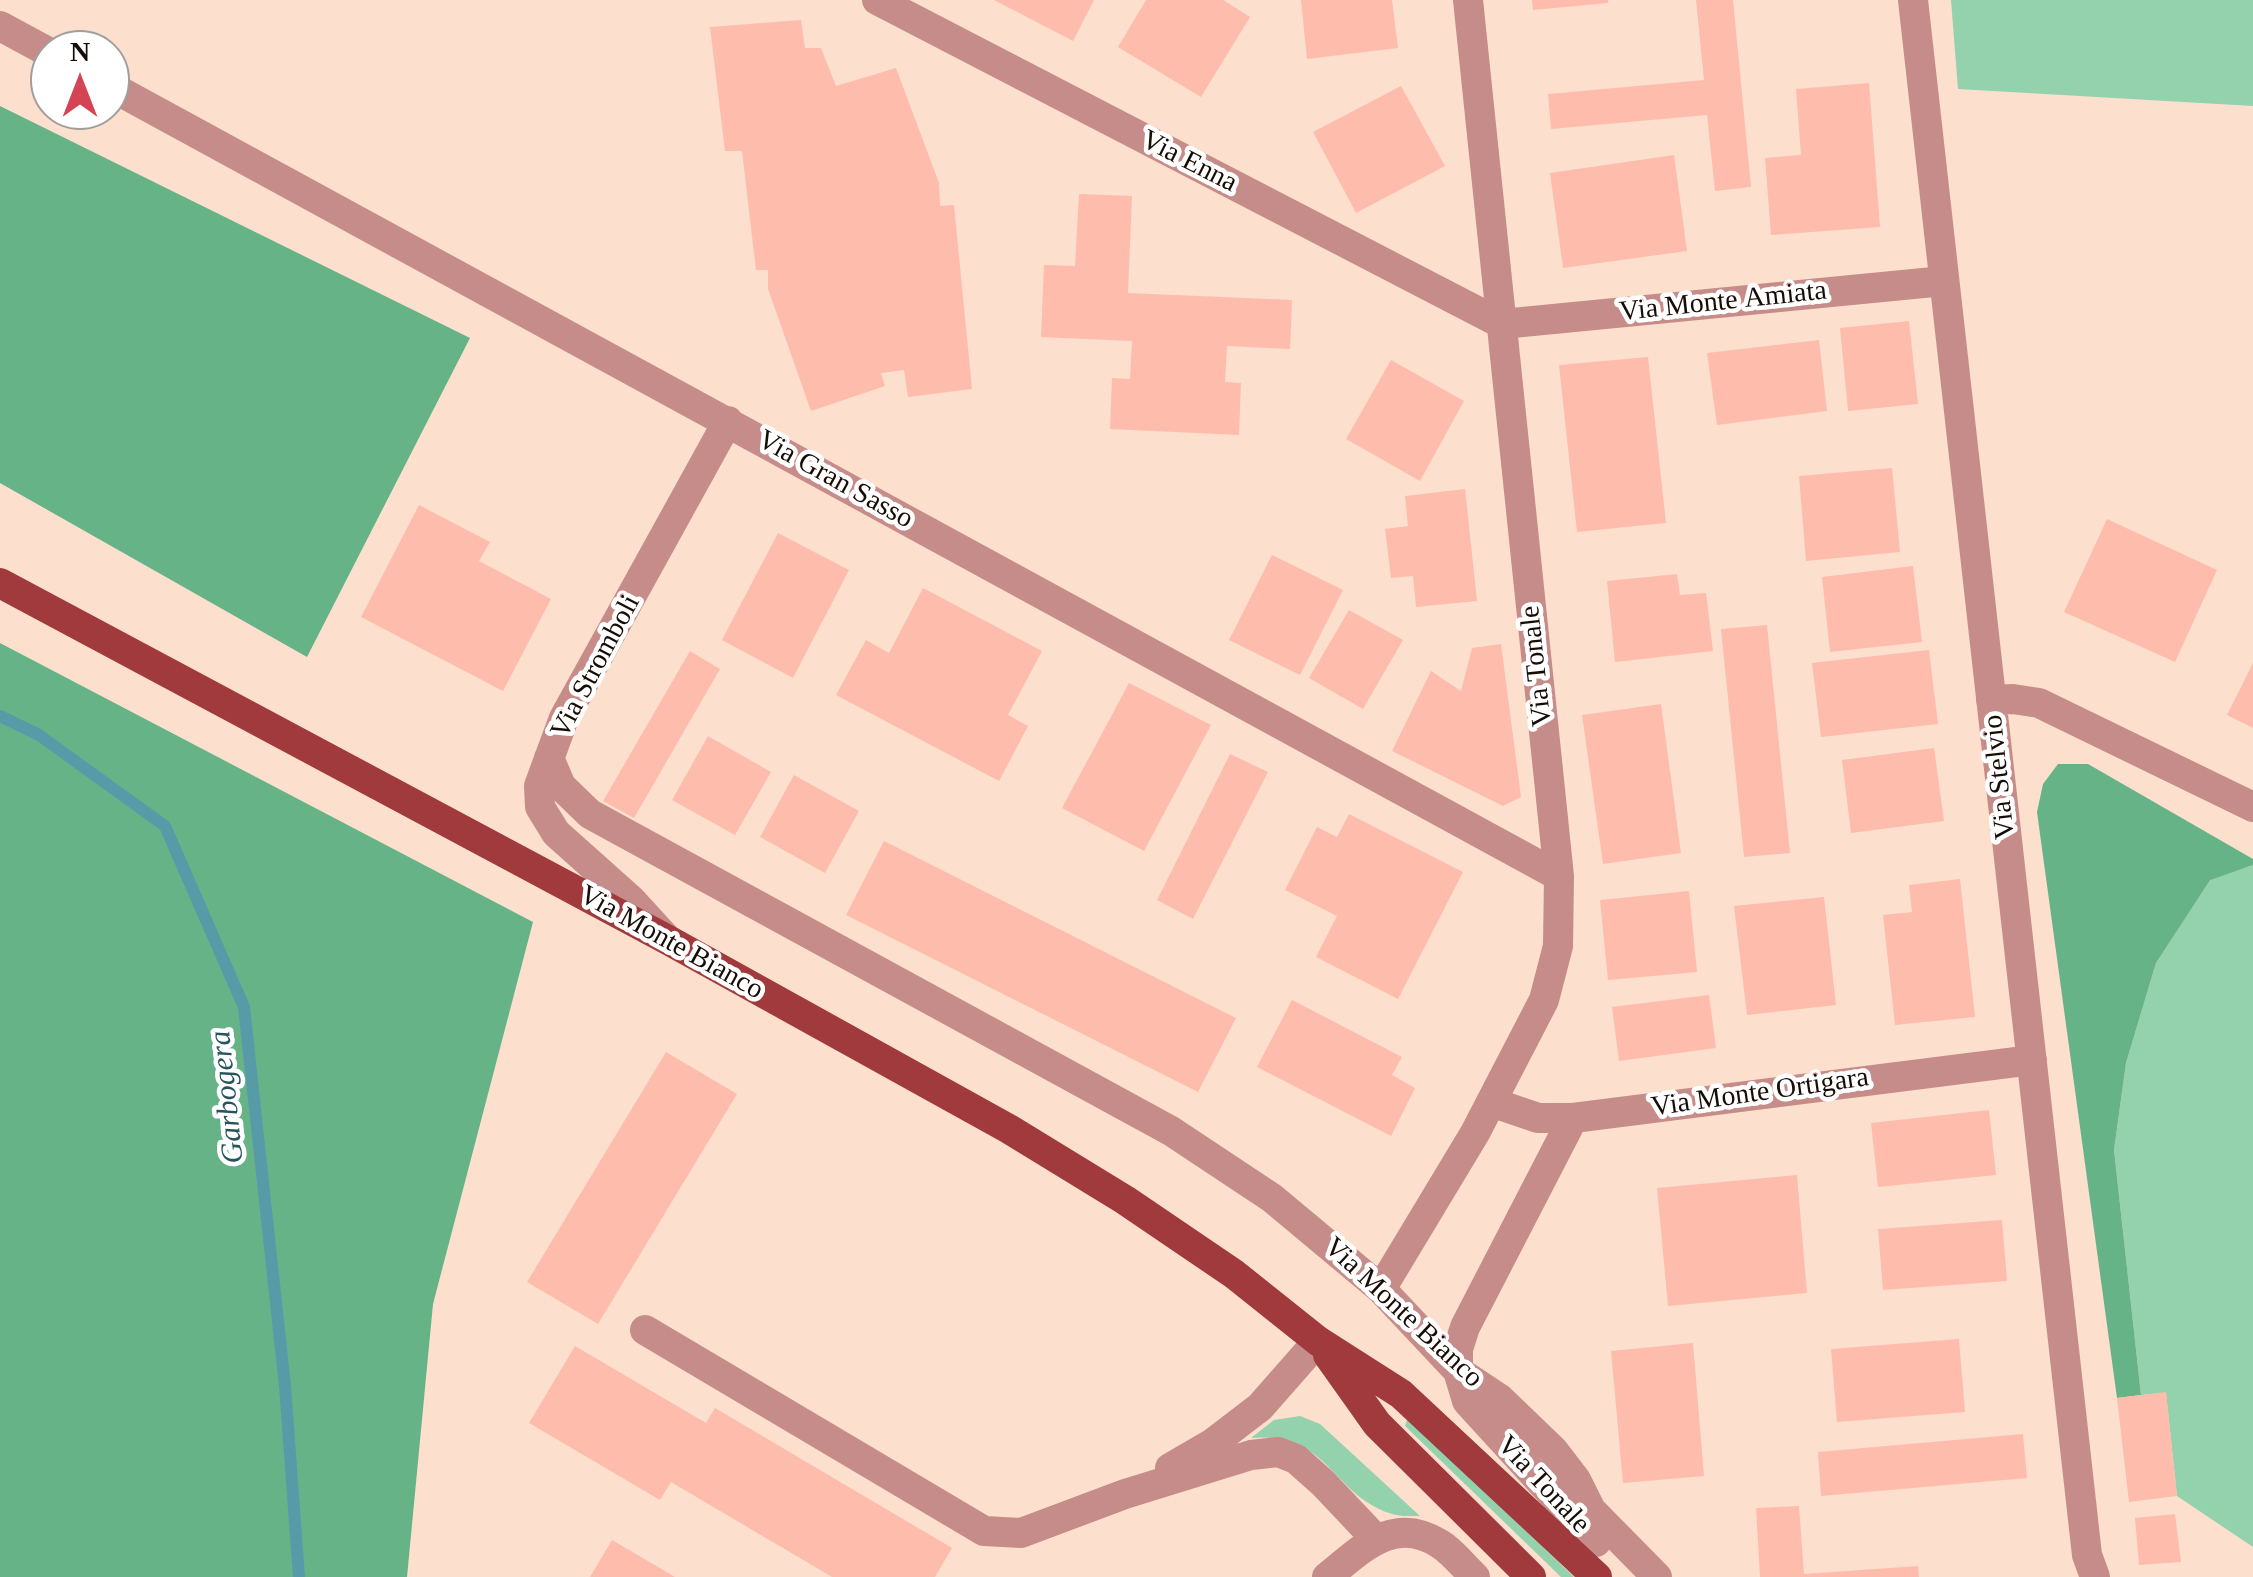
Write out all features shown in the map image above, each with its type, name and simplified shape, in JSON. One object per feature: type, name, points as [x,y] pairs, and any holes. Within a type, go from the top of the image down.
[{"type":"main road","name":"Via Monte Bianco","points":[[0,583],[668,940],[1026,1139],[1234,1274],[1318,1340],[1401,1394],[1597,1577]]},
{"type":"main road","name":"Via Monte Bianco","points":[[1318,1340],[1377,1424],[1530,1577]]},
{"type":"street","name":"Via Enna","points":[[877,0],[1502,324]]},
{"type":"street","name":"Via Tonale","points":[[1381,1289],[1492,1102],[1544,1000],[1558,946],[1559,876],[1468,0]]},
{"type":"street","name":"Via Stelvio","points":[[1913,0],[2088,1570]]},
{"type":"street","points":[[0,26],[30,42]]},
{"type":"street","name":"Via Gran Sasso","points":[[130,97],[1559,876]]},
{"type":"street","name":"Via Monte Amiata","points":[[1502,324],[1944,281]]},
{"type":"street","name":"Via Stromboli","points":[[668,940],[631,900],[556,833],[540,807],[540,786],[564,718],[728,421]]},
{"type":"street","points":[[1991,700],[2013,698],[2039,703],[2253,807]]},
{"type":"street","name":"Via Monte Bianco","points":[[548,758],[561,786],[590,814],[1171,1131],[1272,1198],[1381,1289],[1458,1371],[1500,1400],[1552,1450],[1576,1480],[1591,1510],[1657,1577]]},
{"type":"street","name":"Via Monte Ortigara","points":[[1492,1102],[1538,1118],[1573,1118],[2032,1060]]},
{"type":"street","points":[[1458,1371],[1458,1349],[1466,1328],[1573,1118]]},
{"type":"street","points":[[646,1330],[984,1531],[1021,1533],[1125,1494],[1251,1455],[1278,1452],[1296,1459],[1375,1538]]},
{"type":"street","points":[[1125,1494],[1213,1443],[1260,1408],[1318,1340]]},
{"type":"street","name":"Via Tonale","points":[[1458,1371],[1467,1401],[1490,1429],[1629,1577]]},
{"type":"street","points":[[1327,1577],[1375,1538],[1388,1534],[1414,1534],[1440,1543],[1475,1577]]},
{"type":"green space","points":[[1951,0],[2253,0],[2253,106],[1958,89]]},
{"type":"green space","points":[[0,106],[30,121],[30,130],[49,130],[470,338],[307,657],[0,483]]},
{"type":"green space","points":[[0,643],[533,922],[433,1304],[407,1577],[0,1577]]},
{"type":"green space","points":[[2058,764],[2088,764],[2253,859],[2253,865],[2210,880],[2156,963],[2126,1063],[2114,1150],[2141,1395],[2117,1398],[2037,812],[2043,784]]},
{"type":"green space","points":[[2253,865],[2253,1547],[2177,1496],[2166,1393],[2141,1395],[2114,1150],[2126,1063],[2156,963],[2210,879]]},
{"type":"green space","points":[[1300,1416],[1320,1424],[1420,1516],[1393,1514],[1370,1504],[1313,1453],[1297,1444],[1277,1438],[1251,1438],[1274,1420]]},
{"type":"green space","points":[[1407,1420],[1574,1577],[1561,1577],[1405,1426]]},
{"type":"building","points":[[994,0],[1094,0],[1073,41]]},
{"type":"building","points":[[1146,0],[1223,0],[1250,17],[1201,97],[1118,47]]},
{"type":"building","points":[[1301,0],[1392,0],[1398,48],[1307,59]]},
{"type":"building","points":[[1532,0],[1608,0],[1608,3],[1533,10]]},
{"type":"building","points":[[1696,0],[1733,0],[1751,187],[1715,191],[1707,115],[1551,129],[1548,94],[1704,80]]},
{"type":"building","points":[[801,20],[805,48],[821,48],[836,86],[896,68],[939,183],[940,206],[954,205],[972,389],[908,397],[904,370],[881,373],[885,386],[811,411],[768,289],[768,270],[756,270],[742,151],[725,151],[710,27]]},
{"type":"building","points":[[1869,83],[1880,227],[1771,235],[1765,158],[1801,155],[1796,89]]},
{"type":"building","points":[[1401,86],[1445,166],[1356,213],[1313,132]]},
{"type":"building","points":[[1674,155],[1687,251],[1563,268],[1550,173]]},
{"type":"building","points":[[1079,194],[1132,196],[1128,293],[1292,300],[1290,349],[1227,346],[1225,382],[1241,383],[1239,435],[1110,429],[1112,378],[1130,379],[1132,341],[1041,337],[1044,265],[1075,266]]},
{"type":"building","points":[[1909,321],[1918,404],[1848,411],[1840,328]]},
{"type":"building","points":[[1819,340],[1827,411],[1717,425],[1707,353]]},
{"type":"building","points":[[1648,357],[1666,523],[1577,532],[1559,365]]},
{"type":"building","points":[[1391,360],[1464,401],[1420,481],[1346,439]]},
{"type":"building","points":[[1892,468],[1900,552],[1806,561],[1799,476]]},
{"type":"building","points":[[1465,489],[1477,601],[1416,607],[1413,576],[1391,578],[1385,529],[1408,526],[1405,496]]},
{"type":"building","points":[[419,505],[490,542],[479,561],[551,599],[503,691],[361,617]]},
{"type":"building","points":[[2107,519],[2217,570],[2175,662],[2064,612]]},
{"type":"building","points":[[778,533],[849,570],[793,678],[722,640]]},
{"type":"building","points":[[1272,555],[1343,590],[1300,675],[1229,640]]},
{"type":"building","points":[[1913,566],[1922,642],[1830,652],[1822,577]]},
{"type":"building","points":[[1677,574],[1680,595],[1706,593],[1713,651],[1615,662],[1607,581]]},
{"type":"building","points":[[923,588],[1042,651],[1008,715],[1028,726],[999,781],[836,695],[866,640],[889,653]]},
{"type":"building","points":[[1349,610],[1403,640],[1363,709],[1309,678]]},
{"type":"building","points":[[1767,625],[1790,853],[1744,857],[1721,629]]},
{"type":"building","points":[[1501,644],[1521,797],[1503,806],[1392,751],[1431,671],[1461,691],[1472,648]]},
{"type":"building","points":[[1929,650],[1938,724],[1821,737],[1812,663]]},
{"type":"building","points":[[690,651],[720,669],[634,818],[603,801]]},
{"type":"building","points":[[2253,663],[2253,728],[2227,715]]},
{"type":"building","points":[[1129,683],[1211,725],[1144,851],[1062,808]]},
{"type":"building","points":[[1661,704],[1681,853],[1603,864],[1582,715]]},
{"type":"building","points":[[708,736],[771,772],[735,835],[672,800]]},
{"type":"building","points":[[1934,748],[1944,821],[1851,833],[1842,760]]},
{"type":"building","points":[[1230,754],[1268,772],[1193,919],[1157,900]]},
{"type":"building","points":[[794,775],[859,811],[825,873],[760,837]]},
{"type":"building","points":[[1349,814],[1463,872],[1398,999],[1316,957],[1337,916],[1285,890],[1317,827],[1337,837]]},
{"type":"building","points":[[884,841],[1236,1018],[1198,1092],[846,915]]},
{"type":"building","points":[[1960,879],[1975,1017],[1895,1025],[1883,915],[1912,912],[1909,885]]},
{"type":"building","points":[[1689,891],[1697,972],[1608,980],[1600,900]]},
{"type":"building","points":[[1824,897],[1836,1005],[1747,1015],[1734,906]]},
{"type":"building","points":[[1709,995],[1716,1048],[1619,1061],[1612,1007]]},
{"type":"building","points":[[1292,1000],[1402,1057],[1392,1075],[1415,1088],[1391,1136],[1257,1067]]},
{"type":"building","points":[[666,1052],[737,1094],[598,1324],[527,1282]]},
{"type":"building","points":[[1989,1110],[1996,1175],[1878,1187],[1871,1123]]},
{"type":"building","points":[[1797,1175],[1807,1293],[1668,1306],[1657,1188]]},
{"type":"building","points":[[2002,1220],[2007,1281],[1883,1290],[1878,1229]]},
{"type":"building","points":[[1959,1339],[1965,1412],[1837,1422],[1831,1349]]},
{"type":"building","points":[[1693,1343],[1704,1476],[1623,1483],[1611,1351]]},
{"type":"building","points":[[575,1346],[706,1423],[715,1408],[952,1548],[935,1577],[832,1577],[671,1482],[660,1500],[529,1423]]},
{"type":"building","points":[[2166,1392],[2177,1496],[2129,1502],[2117,1398]]},
{"type":"building","points":[[2023,1434],[2027,1478],[1821,1496],[1818,1452]]},
{"type":"building","points":[[1799,1506],[1804,1574],[1918,1566],[1919,1577],[1760,1577],[1756,1508]]},
{"type":"building","points":[[2175,1514],[2181,1562],[2139,1565],[2135,1518]]},
{"type":"building","points":[[612,1540],[675,1577],[590,1577]]},
{"type":"waterway","name":"Garbogera","points":[[0,716],[39,735],[165,826],[244,1007],[285,1386],[299,1577]]}]
